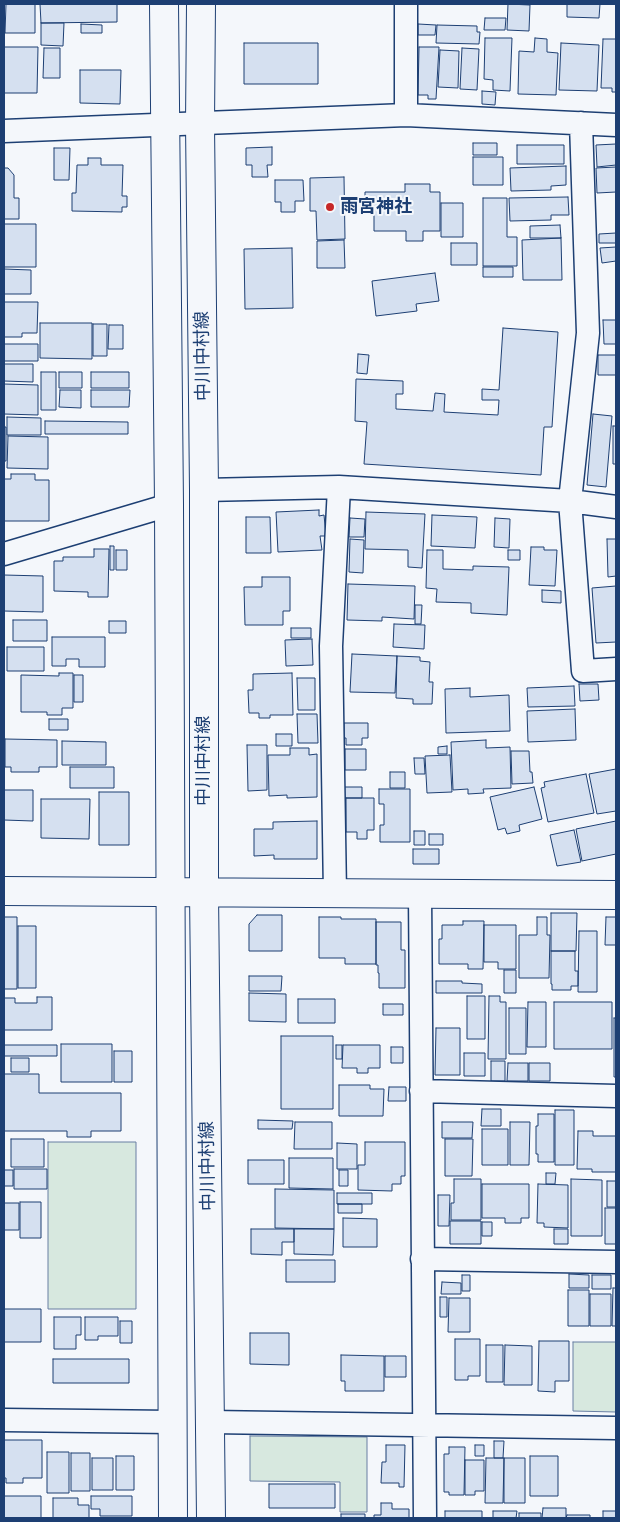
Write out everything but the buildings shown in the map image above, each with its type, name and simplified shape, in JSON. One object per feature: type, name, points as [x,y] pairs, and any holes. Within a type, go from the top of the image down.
[{"type":"main road","name":"中川中村線","points":[[164,4],[169,504],[173,1518]]},
{"type":"main road","name":"中川中村線","points":[[200,4],[204,490],[204,893],[211,1518]]},
{"type":"main road","points":[[4,891],[616,895]]},
{"type":"street","points":[[406,4],[406,116]]},
{"type":"street","points":[[4,131],[406,116],[616,124]]},
{"type":"street","points":[[581,123],[588,333],[570,501],[583,671],[616,669]]},
{"type":"street","points":[[335,894],[331,646],[339,488]]},
{"type":"street","points":[[204,490],[339,488],[570,501],[616,507]]},
{"type":"street","points":[[4,554],[169,504]]},
{"type":"street","points":[[420,894],[425,1518]]},
{"type":"street","points":[[421,1091],[616,1096]]},
{"type":"street","points":[[422,1259],[616,1262]]},
{"type":"street","points":[[4,1420],[172,1422]]},
{"type":"street","points":[[211,1422],[616,1428]]},
{"type":"shaded area","points":[[48,1142],[136,1142],[136,1309],[48,1309]]},
{"type":"shaded area","points":[[573,1342],[616,1342],[616,1412],[573,1411]]},
{"type":"shaded area","points":[[250,1436],[367,1437],[367,1512],[340,1512],[340,1482],[250,1481]]},
{"type":"place","name":"雨宮神社","points":[[330,207]]}]
